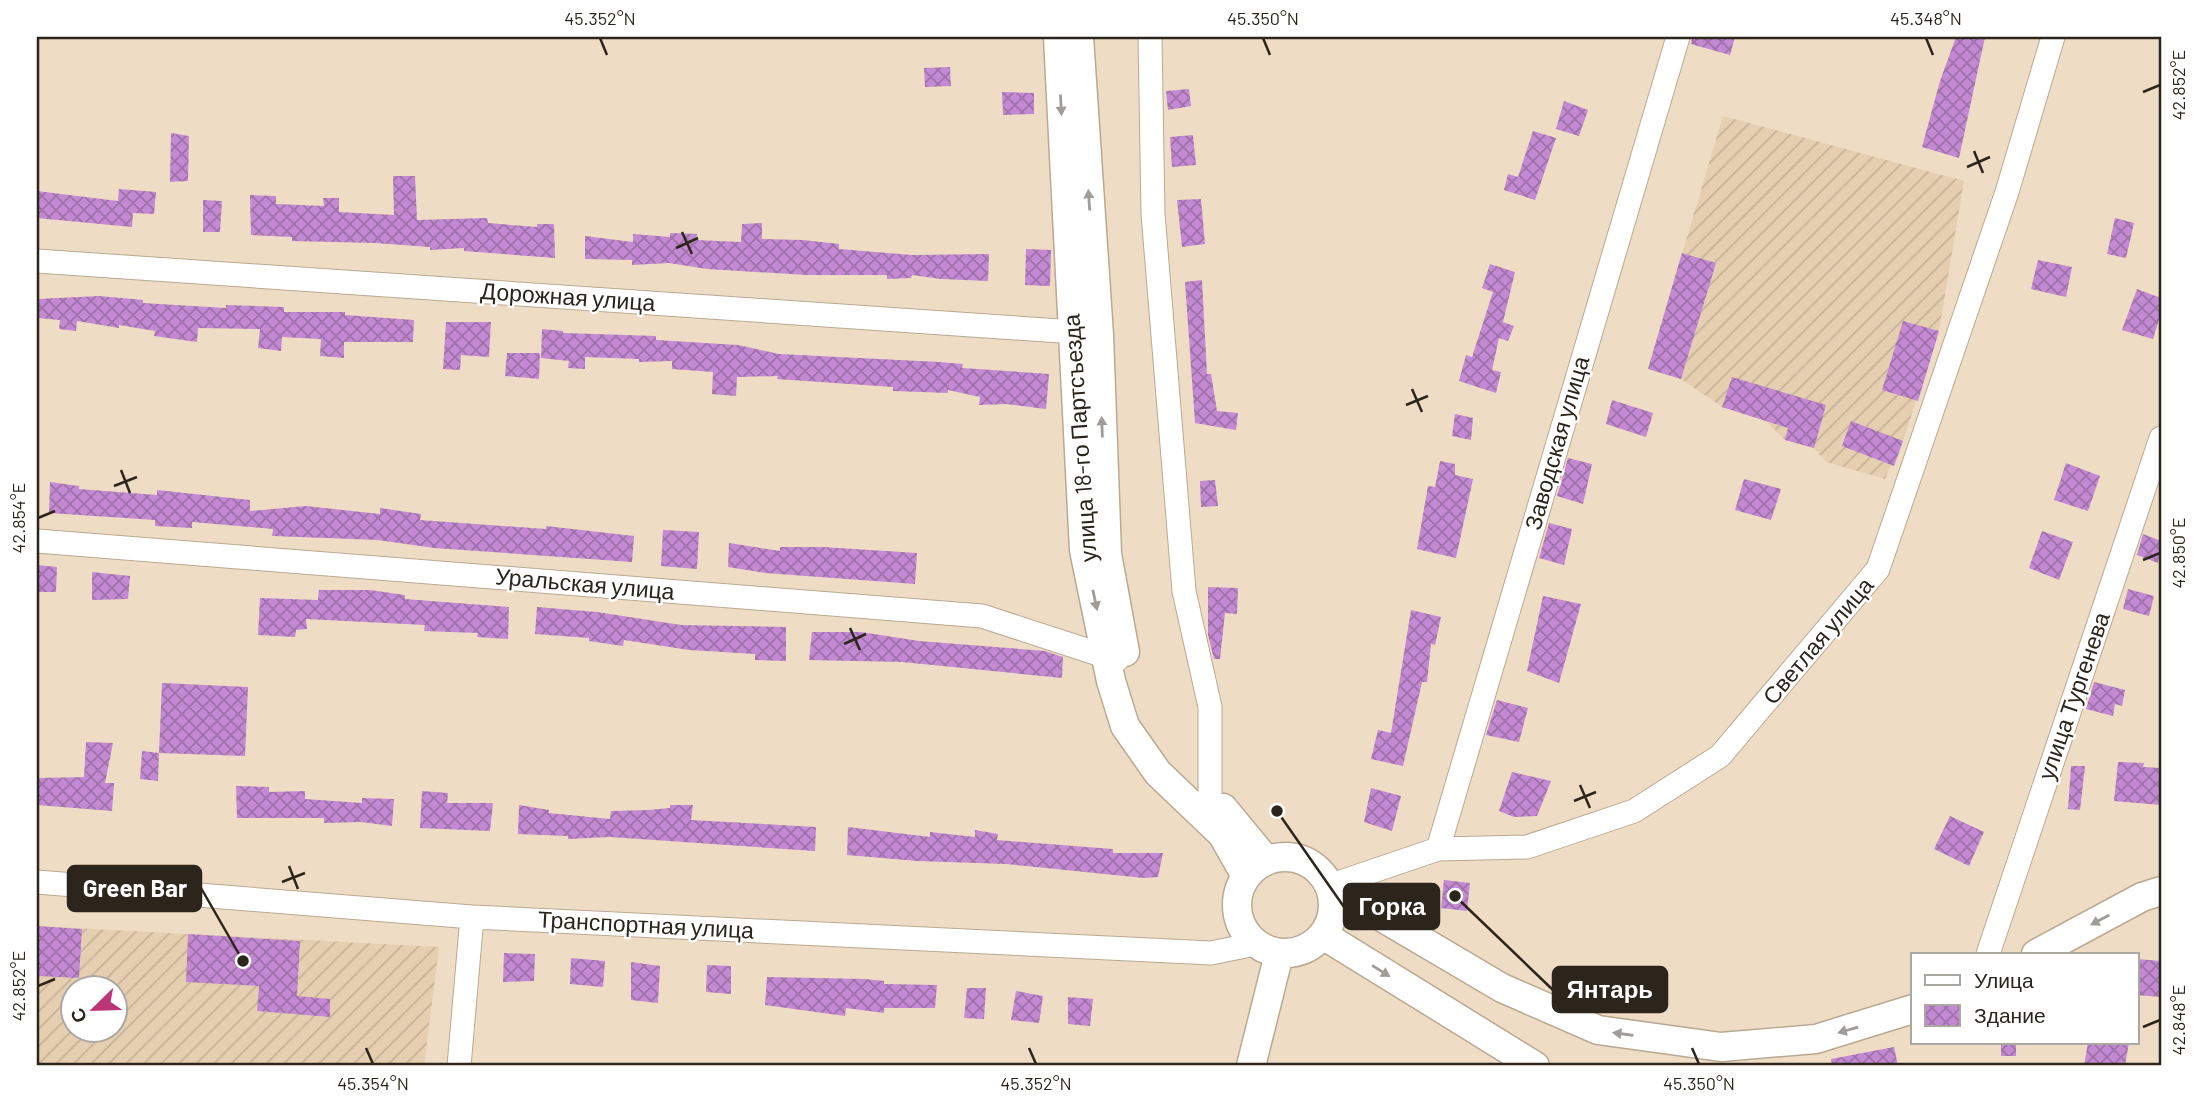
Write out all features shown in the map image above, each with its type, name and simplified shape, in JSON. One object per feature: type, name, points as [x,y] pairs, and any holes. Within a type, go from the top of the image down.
[{"type":"main road","name":"улица 18-го Партсъезда","points":[[1058,37],[1116,659],[1125,726],[1158,773],[1256,868]]},
{"type":"main road","name":"улица 18-го Партсъезда","points":[[1079,37],[1086,333]]},
{"type":"main road","name":"улица 18-го Партсъезда","points":[[1116,659],[1140,716],[1168,758],[1210,797],[1256,868]]},
{"type":"main road","points":[[1329,886],[1333,911],[1323,935],[1304,950],[1267,949],[1245,933],[1237,912],[1239,889],[1256,868],[1288,857],[1310,863],[1329,886],[1502,988],[1598,1030],[1721,1047],[1816,1039],[1911,1010]]},
{"type":"main road","points":[[2038,953],[2142,897],[2161,891]]},
{"type":"main road","points":[[1323,935],[1535,1066]]},
{"type":"main road","points":[[1251,1066],[1267,949]]},
{"type":"street","points":[[1150,37],[1154,228],[1184,591],[1210,707],[1210,797]]},
{"type":"street","name":"Светлая улица","points":[[1329,886],[1438,849],[1527,847],[1634,811],[1720,756],[1878,569],[2007,192],[2053,37]]},
{"type":"street","name":"Заводская улица","points":[[1438,849],[1676,38]]},
{"type":"street","name":"Дорожная улица","points":[[37,261],[1086,333]]},
{"type":"street","name":"улица Тургенева","points":[[1988,953],[2161,438]]},
{"type":"street","name":"Уральская улица","points":[[37,541],[982,616],[1116,659]]},
{"type":"street","name":"Транспортная улица","points":[[37,882],[472,917],[1211,953],[1267,949]]},
{"type":"street","points":[[459,1066],[472,917]]},
{"type":"shaded area","points":[[1723,116],[1964,181],[1939,331],[1903,441],[1885,479],[1826,462],[1814,448],[1785,440],[1766,421],[1722,407],[1681,379],[1648,369]]},
{"type":"shaded area","points":[[37,926],[439,947],[424,1066],[37,1066]]},
{"type":"building","points":[[1692,37],[1735,37],[1730,55],[1691,44]]},
{"type":"building","points":[[1956,37],[1985,37],[1959,158],[1922,147],[1940,81]]},
{"type":"building","points":[[950,67],[951,86],[925,87],[924,68]]},
{"type":"building","points":[[1189,89],[1191,106],[1168,110],[1166,91]]},
{"type":"building","points":[[1002,92],[1034,93],[1034,114],[1003,115]]},
{"type":"building","points":[[1564,101],[1588,110],[1579,136],[1556,129]]},
{"type":"building","points":[[1533,131],[1556,138],[1535,200],[1504,190],[1508,174],[1518,177]]},
{"type":"building","points":[[171,133],[189,136],[188,181],[170,182]]},
{"type":"building","points":[[1193,135],[1196,165],[1172,167],[1170,137]]},
{"type":"building","points":[[393,176],[415,176],[417,220],[487,218],[488,223],[537,227],[537,224],[554,224],[555,258],[464,251],[464,248],[430,250],[430,247],[292,241],[292,237],[251,235],[250,195],[276,196],[276,204],[324,206],[323,198],[339,198],[339,212],[394,215]]},
{"type":"building","points":[[119,189],[156,192],[154,214],[133,213],[132,227],[37,218],[37,191],[118,201]]},
{"type":"building","points":[[1201,199],[1205,244],[1182,247],[1177,200]]},
{"type":"building","points":[[203,200],[222,201],[220,232],[203,232]]},
{"type":"building","points":[[2115,218],[2134,223],[2126,258],[2107,254]]},
{"type":"building","points":[[762,223],[762,239],[803,240],[839,244],[839,249],[912,255],[989,254],[988,281],[912,275],[911,278],[887,279],[887,275],[807,275],[707,269],[669,263],[632,265],[632,260],[585,259],[585,236],[633,242],[633,234],[670,237],[670,233],[697,234],[696,240],[741,242],[742,224]]},
{"type":"building","points":[[1026,249],[1051,250],[1050,286],[1025,285]]},
{"type":"building","points":[[1682,253],[1716,263],[1681,379],[1648,369]]},
{"type":"building","points":[[2038,260],[2072,267],[2066,297],[2031,289]]},
{"type":"building","points":[[1490,264],[1515,272],[1503,322],[1514,326],[1508,341],[1499,338],[1492,370],[1501,372],[1496,393],[1459,381],[1466,355],[1472,357],[1493,292],[1482,288]]},
{"type":"building","points":[[1202,280],[1207,374],[1211,374],[1217,411],[1238,413],[1236,430],[1195,423],[1185,282]]},
{"type":"building","points":[[2137,289],[2161,298],[2161,313],[2153,339],[2122,330]]},
{"type":"building","points":[[99,296],[143,300],[143,303],[226,308],[226,305],[284,307],[284,312],[345,312],[345,315],[414,320],[413,342],[344,342],[344,358],[320,356],[321,339],[282,337],[281,351],[258,348],[260,329],[198,328],[197,342],[154,336],[155,331],[77,321],[76,331],[59,329],[60,320],[37,318],[37,299]]},
{"type":"building","points":[[1903,321],[1939,331],[1918,401],[1882,390]]},
{"type":"building","points":[[446,322],[491,322],[489,357],[461,355],[460,370],[443,369]]},
{"type":"building","points":[[542,329],[563,333],[656,336],[656,340],[738,345],[779,354],[939,362],[963,364],[962,368],[1049,374],[1046,409],[1006,404],[979,405],[980,397],[948,390],[948,393],[893,391],[893,387],[777,379],[778,376],[737,377],[736,396],[712,394],[713,372],[672,369],[672,361],[639,362],[639,359],[585,357],[585,369],[568,368],[569,361],[541,358]]},
{"type":"building","points":[[507,353],[540,353],[539,379],[505,376]]},
{"type":"building","points":[[1732,377],[1826,405],[1814,448],[1785,440],[1788,428],[1722,407]]},
{"type":"building","points":[[1612,400],[1653,413],[1646,437],[1606,424]]},
{"type":"building","points":[[1455,414],[1473,418],[1471,440],[1452,436]]},
{"type":"building","points":[[1851,421],[1903,441],[1894,466],[1842,446]]},
{"type":"building","points":[[1568,458],[1592,464],[1583,504],[1557,496]]},
{"type":"building","points":[[1440,461],[1455,464],[1455,475],[1473,479],[1456,558],[1417,549],[1428,486],[1435,487]]},
{"type":"building","points":[[2066,463],[2100,476],[2088,511],[2054,500]]},
{"type":"building","points":[[1744,479],[1781,489],[1771,520],[1735,510]]},
{"type":"building","points":[[1215,480],[1218,506],[1201,507],[1200,481]]},
{"type":"building","points":[[50,482],[79,486],[79,489],[157,495],[157,490],[250,500],[250,511],[306,506],[380,514],[380,508],[421,514],[420,520],[546,529],[546,526],[634,536],[632,562],[434,548],[378,540],[272,536],[273,529],[192,522],[192,528],[155,526],[155,520],[49,513]]},
{"type":"building","points":[[1549,523],[1572,529],[1564,565],[1539,558]]},
{"type":"building","points":[[663,530],[699,532],[697,569],[661,566]]},
{"type":"building","points":[[2042,531],[2073,542],[2059,580],[2029,568]]},
{"type":"building","points":[[2143,534],[2161,541],[2158,563],[2137,555]]},
{"type":"building","points":[[729,543],[780,551],[780,547],[823,547],[917,553],[915,584],[765,573],[728,567]]},
{"type":"building","points":[[37,565],[57,567],[56,592],[37,592]]},
{"type":"building","points":[[92,572],[130,576],[128,599],[92,600]]},
{"type":"building","points":[[1208,587],[1238,588],[1237,614],[1225,613],[1220,659],[1214,659],[1208,635]]},
{"type":"building","points":[[2128,589],[2154,596],[2149,616],[2123,609]]},
{"type":"building","points":[[319,590],[370,590],[405,595],[405,599],[509,607],[508,639],[477,637],[478,633],[424,631],[425,625],[306,619],[307,629],[296,630],[295,637],[258,635],[260,598],[318,600]]},
{"type":"building","points":[[1543,596],[1581,604],[1559,683],[1527,671]]},
{"type":"building","points":[[537,607],[597,612],[681,625],[786,627],[786,661],[755,660],[755,654],[689,650],[624,640],[623,646],[589,641],[589,638],[535,634]]},
{"type":"building","points":[[1411,610],[1441,617],[1435,645],[1431,644],[1427,682],[1422,682],[1403,766],[1371,759],[1378,730],[1391,733]]},
{"type":"building","points":[[812,632],[861,632],[919,641],[1045,651],[1063,657],[1062,678],[902,662],[809,660]]},
{"type":"building","points":[[2094,682],[2125,690],[2122,706],[2115,704],[2113,716],[2086,709]]},
{"type":"building","points":[[162,683],[248,687],[245,756],[159,753]]},
{"type":"building","points":[[1497,700],[1528,708],[1519,742],[1486,735]]},
{"type":"building","points":[[86,742],[113,743],[105,783],[114,783],[112,811],[37,805],[37,778],[84,777]]},
{"type":"building","points":[[142,751],[159,753],[158,781],[140,779]]},
{"type":"building","points":[[2118,762],[2144,763],[2143,767],[2161,768],[2161,805],[2114,801]]},
{"type":"building","points":[[2071,766],[2085,766],[2080,810],[2068,809]]},
{"type":"building","points":[[1512,772],[1551,781],[1537,816],[1514,817],[1499,811]]},
{"type":"building","points":[[236,786],[269,787],[269,792],[305,791],[305,799],[362,803],[362,798],[394,799],[392,826],[361,822],[324,823],[324,818],[237,818]]},
{"type":"building","points":[[1371,788],[1401,796],[1392,831],[1364,822]]},
{"type":"building","points":[[422,791],[448,793],[447,803],[493,803],[490,831],[420,828]]},
{"type":"building","points":[[519,805],[549,810],[549,813],[610,819],[611,811],[693,805],[691,820],[816,827],[815,851],[610,837],[568,839],[568,836],[518,834]]},
{"type":"building","points":[[1950,816],[1984,832],[1969,866],[1934,849]]},
{"type":"building","points":[[848,827],[930,837],[930,832],[975,837],[975,830],[998,834],[997,840],[1113,849],[1113,853],[1163,853],[1158,877],[1144,878],[1006,864],[917,861],[847,855]]},
{"type":"building","points":[[1444,880],[1470,883],[1467,911],[1441,908]]},
{"type":"building","points":[[37,926],[82,929],[79,974],[60,974],[60,977],[37,976]]},
{"type":"building","points":[[188,934],[300,941],[297,996],[330,999],[330,1017],[257,1011],[259,986],[186,982]]},
{"type":"building","points":[[504,953],[535,954],[534,981],[503,982]]},
{"type":"building","points":[[571,958],[605,961],[603,987],[570,984]]},
{"type":"building","points":[[2138,959],[2161,961],[2161,997],[2138,995]]},
{"type":"building","points":[[631,962],[660,966],[658,1003],[631,1000]]},
{"type":"building","points":[[707,965],[731,966],[731,994],[706,992]]},
{"type":"building","points":[[767,977],[865,979],[884,981],[884,984],[937,985],[935,1008],[884,1008],[884,1013],[846,1008],[845,1016],[765,1005]]},
{"type":"building","points":[[967,988],[986,988],[984,1019],[964,1018]]},
{"type":"building","points":[[1016,991],[1043,996],[1039,1023],[1011,1020]]},
{"type":"building","points":[[1068,997],[1093,999],[1090,1026],[1068,1024]]},
{"type":"building","points":[[2001,1044],[2016,1044],[2016,1056],[2001,1056]]},
{"type":"building","points":[[2088,1044],[2129,1044],[2125,1066],[2084,1066]]},
{"type":"building","points":[[1894,1047],[1898,1066],[1832,1066],[1831,1059]]},
{"type":"place","name":"Горка","points":[[1277,811]]},
{"type":"place","name":"Янтарь","points":[[1455,896]]},
{"type":"place","name":"Green Bar","points":[[243,961]]}]
